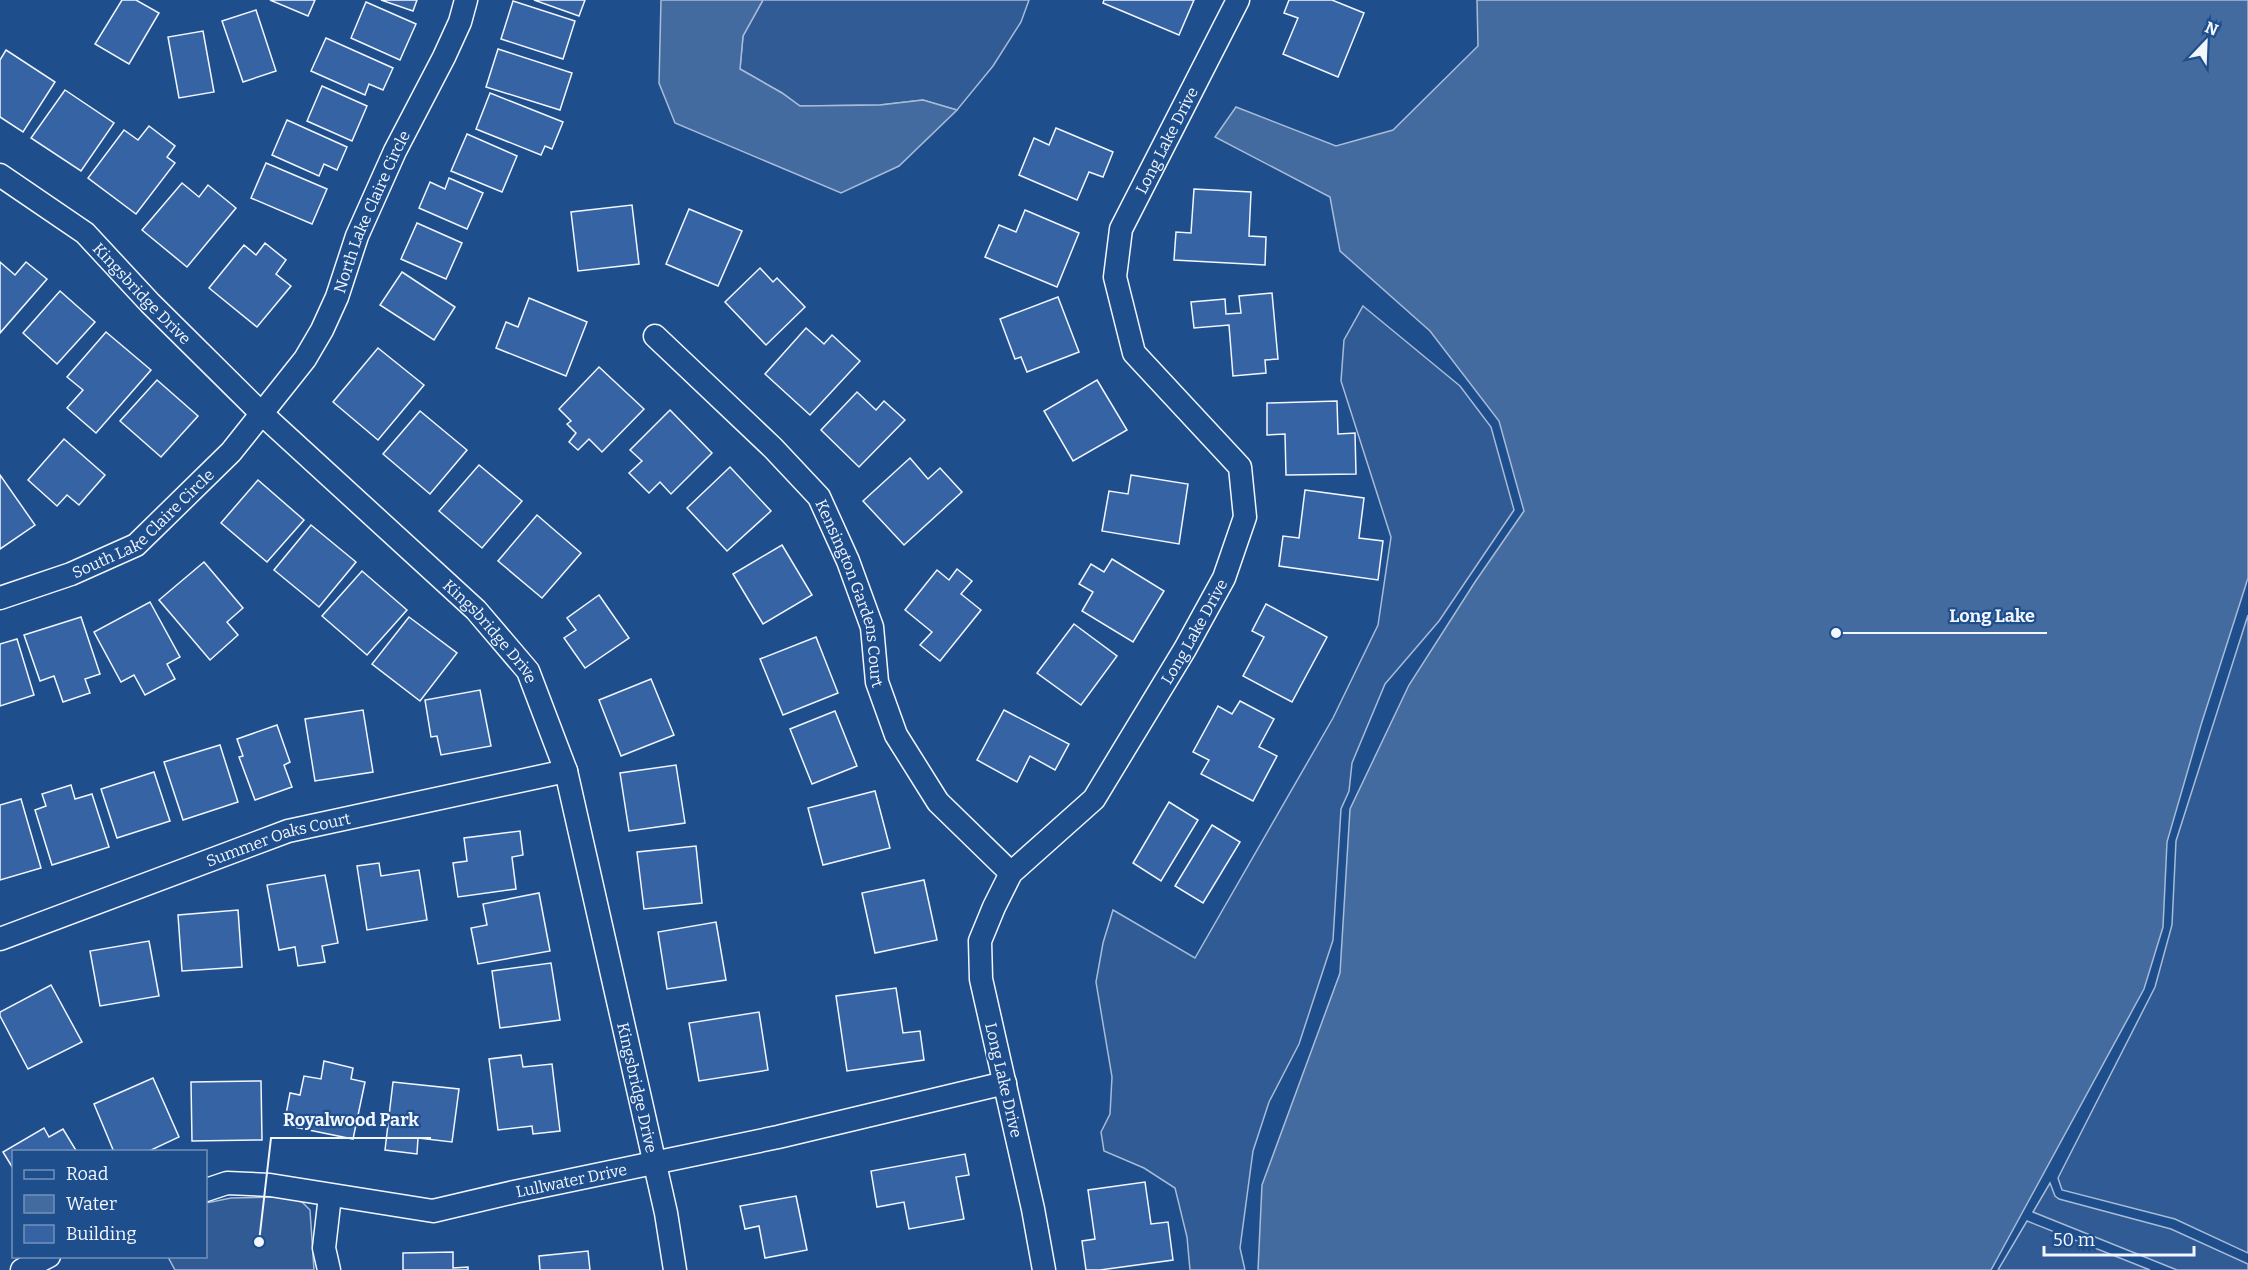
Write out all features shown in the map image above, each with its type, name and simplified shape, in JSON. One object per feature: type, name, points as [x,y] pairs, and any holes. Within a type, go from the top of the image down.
[{"type":"street","name":"North Lake Claire Circle","points":[[261,413],[305,359],[322,330],[337,297],[357,236],[395,152],[444,57],[460,22],[466,0]]},
{"type":"street","name":"Long Lake Drive","points":[[1044,1270],[981,979],[980,941],[1011,873],[1094,799],[1185,649],[1224,578],[1245,517],[1240,466],[1134,353],[1114,277],[1121,229],[1238,0]]},
{"type":"street","name":"Kingsbridge Drive","points":[[0,176],[85,233],[150,303],[261,413],[476,610],[528,671],[566,771],[666,1213],[675,1270]]},
{"type":"street","name":"Kensington Gardens Court","points":[[655,336],[773,448],[819,497],[848,561],[872,627],[877,682],[896,735],[938,802],[1011,873]]},
{"type":"street","name":"South Lake Claire Circle","points":[[0,598],[71,574],[136,545],[231,452],[261,413]]},
{"type":"street","name":"Summer Oaks Court","points":[[0,939],[288,831],[566,771]]},
{"type":"street","name":"Lullwater Drive","points":[[207,1190],[227,1183],[270,1185],[433,1211],[778,1137],[1005,1083]]},
{"type":"street","points":[[329,1270],[324,1248],[330,1196]]},
{"type":"street","points":[[22,1270],[47,1258]]},
{"type":"shaded area","points":[[763,0],[1029,0],[1021,22],[993,66],[957,110],[923,100],[880,105],[800,106],[740,69],[743,36]]},
{"type":"shaded area","points":[[1363,306],[1460,386],[1491,427],[1514,510],[1439,621],[1385,684],[1352,763],[1349,791],[1341,809],[1333,940],[1299,1044],[1269,1102],[1253,1151],[1240,1248],[1245,1270],[1190,1270],[1187,1237],[1175,1188],[1144,1168],[1104,1151],[1101,1132],[1110,1114],[1112,1077],[1096,982],[1103,943],[1113,910],[1195,958],[1333,718],[1378,625],[1391,537],[1341,381],[1344,340]]},
{"type":"shaded area","points":[[2248,615],[2248,1253],[2175,1219],[2062,1190],[2058,1178],[2155,987],[2172,925],[2176,841]]},
{"type":"shaded area","points":[[2050,1183],[2055,1196],[2059,1199],[2171,1229],[2248,1264],[2248,1270],[2177,1270],[2033,1212]]},
{"type":"shaded area","points":[[286,1197],[302,1202],[310,1210],[314,1270],[175,1270],[169,1258],[207,1258],[207,1203],[231,1198]]},
{"type":"shaded area","points":[[2027,1221],[2150,1270],[1998,1270]]},
{"type":"water","points":[[661,0],[763,0],[743,36],[740,69],[800,106],[880,105],[923,100],[957,110],[899,166],[841,193],[675,123],[659,83]]},
{"type":"water","points":[[1477,0],[2248,0],[2248,578],[2201,725],[2167,842],[2163,927],[2144,989],[1991,1270],[1258,1270],[1262,1185],[1340,973],[1350,809],[1409,685],[1524,511],[1499,421],[1430,331],[1340,251],[1330,197],[1215,137],[1236,107],[1336,146],[1393,130],[1478,46]]},
{"type":"building","points":[[122,0],[136,0],[159,13],[129,64],[95,44]]},
{"type":"building","points":[[270,0],[315,0],[308,16]]},
{"type":"building","points":[[381,0],[417,0],[413,11]]},
{"type":"building","points":[[534,0],[585,0],[579,16]]},
{"type":"building","points":[[1104,0],[1194,0],[1179,35],[1103,3]]},
{"type":"building","points":[[1289,0],[1332,0],[1364,13],[1338,77],[1283,54],[1298,18],[1284,13]]},
{"type":"building","points":[[513,1],[575,21],[563,59],[501,39]]},
{"type":"building","points":[[366,2],[416,24],[400,60],[351,38]]},
{"type":"building","points":[[256,10],[276,71],[243,82],[222,21]]},
{"type":"building","points":[[203,31],[214,92],[179,98],[168,37]]},
{"type":"building","points":[[326,38],[393,68],[383,90],[369,84],[365,95],[311,71]]},
{"type":"building","points":[[498,49],[572,73],[560,110],[486,87]]},
{"type":"building","points":[[6,50],[55,82],[23,132],[0,117],[0,60]]},
{"type":"building","points":[[322,86],[367,106],[352,141],[307,121]]},
{"type":"building","points":[[65,90],[114,123],[81,171],[31,138]]},
{"type":"building","points":[[490,93],[563,122],[552,149],[545,146],[541,155],[476,129]]},
{"type":"building","points":[[287,120],[347,147],[337,170],[324,164],[319,176],[272,155]]},
{"type":"building","points":[[149,126],[175,146],[167,157],[175,163],[136,214],[88,178],[124,130],[138,140]]},
{"type":"building","points":[[1056,128],[1113,152],[1103,177],[1089,172],[1077,200],[1019,175],[1034,138],[1049,145]]},
{"type":"building","points":[[467,134],[517,156],[502,192],[451,171]]},
{"type":"building","points":[[266,163],[327,189],[312,224],[251,198]]},
{"type":"building","points":[[449,178],[483,193],[467,229],[419,208],[430,182],[445,189]]},
{"type":"building","points":[[182,183],[199,197],[208,185],[236,208],[187,267],[142,230]]},
{"type":"building","points":[[1194,189],[1251,192],[1249,236],[1266,237],[1265,265],[1174,260],[1176,232],[1191,233]]},
{"type":"building","points":[[632,205],[639,264],[578,271],[571,212]]},
{"type":"building","points":[[689,209],[742,231],[718,286],[666,264]]},
{"type":"building","points":[[1025,210],[1079,233],[1057,287],[985,257],[999,225],[1016,232]]},
{"type":"building","points":[[417,223],[462,243],[446,279],[401,259]]},
{"type":"building","points":[[265,243],[286,260],[276,274],[291,286],[257,327],[209,288],[244,245],[256,255]]},
{"type":"building","points":[[0,262],[15,275],[26,262],[47,279],[0,333]]},
{"type":"building","points":[[760,268],[773,282],[777,278],[805,307],[766,345],[725,302]]},
{"type":"building","points":[[402,272],[455,307],[434,340],[380,305]]},
{"type":"building","points":[[60,291],[95,322],[57,364],[23,333]]},
{"type":"building","points":[[1272,293],[1278,359],[1265,360],[1266,373],[1233,376],[1229,325],[1194,328],[1191,302],[1225,299],[1226,314],[1241,313],[1239,296]]},
{"type":"building","points":[[1058,297],[1079,352],[1027,372],[1021,357],[1015,359],[1000,319]]},
{"type":"building","points":[[529,298],[587,322],[566,376],[496,348],[506,322],[518,327]]},
{"type":"building","points":[[806,328],[824,344],[832,335],[860,361],[810,415],[765,374]]},
{"type":"building","points":[[106,332],[151,370],[96,433],[67,408],[83,390],[67,377]]},
{"type":"building","points":[[378,348],[424,385],[378,440],[333,402]]},
{"type":"building","points":[[599,367],[644,409],[602,452],[589,439],[578,450],[569,442],[576,433],[567,424],[571,421],[559,409]]},
{"type":"building","points":[[157,380],[198,416],[161,457],[120,421]]},
{"type":"building","points":[[1097,380],[1127,430],[1073,461],[1044,411]]},
{"type":"building","points":[[857,392],[876,410],[884,401],[905,420],[859,467],[821,430]]},
{"type":"building","points":[[1337,401],[1338,434],[1355,433],[1356,474],[1286,475],[1285,434],[1267,435],[1267,403]]},
{"type":"building","points":[[670,410],[712,453],[671,494],[660,482],[649,493],[629,473],[642,461],[630,450]]},
{"type":"building","points":[[420,411],[467,450],[430,494],[383,454]]},
{"type":"building","points":[[64,439],[105,475],[79,505],[67,495],[57,506],[28,480]]},
{"type":"building","points":[[910,458],[928,479],[940,468],[962,492],[904,545],[863,501]]},
{"type":"building","points":[[479,465],[522,501],[482,548],[439,511]]},
{"type":"building","points":[[730,467],[771,511],[727,551],[687,508]]},
{"type":"building","points":[[0,475],[35,525],[0,549]]},
{"type":"building","points":[[1131,475],[1188,484],[1179,544],[1102,531],[1109,491],[1128,494]]},
{"type":"building","points":[[258,480],[304,520],[267,562],[221,523]]},
{"type":"building","points":[[1305,490],[1364,498],[1359,538],[1383,541],[1378,580],[1279,566],[1283,536],[1299,538]]},
{"type":"building","points":[[537,515],[581,553],[542,598],[498,561]]},
{"type":"building","points":[[311,525],[356,562],[319,607],[274,570]]},
{"type":"building","points":[[782,545],[812,595],[763,624],[733,574]]},
{"type":"building","points":[[1112,559],[1164,591],[1133,642],[1082,611],[1093,592],[1079,584],[1091,564],[1104,572]]},
{"type":"building","points":[[204,562],[243,608],[227,622],[238,635],[210,660],[159,600]]},
{"type":"building","points":[[957,569],[972,581],[961,594],[981,610],[940,661],[920,645],[932,632],[905,610],[937,570],[949,580]]},
{"type":"building","points":[[362,571],[407,610],[367,655],[322,616]]},
{"type":"building","points":[[599,595],[629,638],[585,668],[564,638],[576,630],[567,618]]},
{"type":"building","points":[[150,602],[180,657],[167,664],[175,679],[145,695],[134,675],[121,682],[94,632]]},
{"type":"building","points":[[1266,604],[1327,637],[1292,702],[1243,676],[1264,637],[1252,631]]},
{"type":"building","points":[[81,617],[100,674],[85,679],[90,693],[63,702],[54,676],[40,681],[24,635]]},
{"type":"building","points":[[409,617],[457,653],[420,701],[372,664]]},
{"type":"building","points":[[1074,624],[1117,656],[1081,705],[1037,673]]},
{"type":"building","points":[[816,637],[838,693],[783,715],[760,659]]},
{"type":"building","points":[[17,639],[34,695],[0,706],[0,644]]},
{"type":"building","points":[[651,679],[674,735],[621,756],[599,700]]},
{"type":"building","points":[[480,690],[491,746],[441,755],[437,736],[431,737],[425,700]]},
{"type":"building","points":[[1240,701],[1274,719],[1259,747],[1277,756],[1253,801],[1201,774],[1209,760],[1193,752],[1218,706],[1232,714]]},
{"type":"building","points":[[363,710],[373,772],[315,781],[305,719]]},
{"type":"building","points":[[1004,710],[1069,744],[1055,770],[1030,756],[1017,782],[977,760]]},
{"type":"building","points":[[835,711],[857,766],[812,784],[790,729]]},
{"type":"building","points":[[277,725],[290,762],[284,765],[292,787],[255,800],[239,757],[243,756],[237,739]]},
{"type":"building","points":[[220,745],[238,802],[183,820],[164,762]]},
{"type":"building","points":[[676,765],[685,823],[629,831],[620,773]]},
{"type":"building","points":[[154,772],[170,821],[117,838],[101,789]]},
{"type":"building","points":[[71,785],[75,799],[92,794],[109,847],[52,865],[35,810],[46,806],[42,794]]},
{"type":"building","points":[[875,791],[890,848],[823,865],[808,808]]},
{"type":"building","points":[[21,799],[41,868],[0,880],[0,805]]},
{"type":"building","points":[[1169,802],[1198,820],[1161,881],[1133,863]]},
{"type":"building","points":[[1212,825],[1240,842],[1203,903],[1175,886]]},
{"type":"building","points":[[520,831],[523,855],[512,857],[516,889],[458,897],[453,863],[467,861],[464,838]]},
{"type":"building","points":[[696,846],[702,903],[644,909],[637,852]]},
{"type":"building","points":[[379,863],[381,876],[419,870],[427,920],[367,930],[357,866]]},
{"type":"building","points":[[325,875],[338,943],[322,946],[325,962],[298,966],[295,947],[279,950],[267,885]]},
{"type":"building","points":[[924,880],[937,940],[875,953],[862,893]]},
{"type":"building","points":[[539,893],[550,951],[478,964],[471,928],[487,925],[483,904]]},
{"type":"building","points":[[238,910],[242,967],[182,971],[178,915]]},
{"type":"building","points":[[716,922],[726,980],[667,989],[658,932]]},
{"type":"building","points":[[149,941],[159,996],[100,1006],[90,951]]},
{"type":"building","points":[[551,963],[560,1020],[500,1028],[492,971]]},
{"type":"building","points":[[51,985],[82,1042],[28,1069],[0,1012]]},
{"type":"building","points":[[896,988],[903,1033],[920,1031],[924,1060],[847,1071],[836,996]]},
{"type":"building","points":[[759,1012],[768,1070],[699,1081],[689,1023]]},
{"type":"building","points":[[521,1055],[523,1067],[552,1064],[560,1131],[533,1134],[532,1126],[498,1130],[489,1059]]},
{"type":"building","points":[[324,1061],[353,1068],[351,1079],[365,1082],[353,1139],[284,1125],[290,1093],[300,1095],[304,1076],[321,1079]]},
{"type":"building","points":[[153,1078],[179,1137],[151,1150],[113,1150],[94,1104]]},
{"type":"building","points":[[261,1081],[262,1140],[192,1141],[191,1082]]},
{"type":"building","points":[[393,1082],[459,1089],[452,1142],[418,1138],[417,1154],[385,1150]]},
{"type":"building","points":[[44,1128],[49,1137],[63,1129],[76,1150],[12,1150],[12,1167],[3,1152]]},
{"type":"building","points":[[965,1154],[969,1175],[956,1177],[964,1219],[909,1229],[904,1202],[877,1207],[871,1171]]},
{"type":"building","points":[[1145,1182],[1151,1224],[1168,1222],[1173,1260],[1086,1270],[1082,1241],[1095,1239],[1088,1190]]},
{"type":"building","points":[[796,1196],[807,1250],[765,1258],[759,1226],[745,1229],[740,1206]]},
{"type":"building","points":[[588,1251],[590,1270],[540,1270],[539,1256]]},
{"type":"building","points":[[453,1252],[453,1268],[468,1267],[468,1270],[403,1270],[403,1253]]},
{"type":"place","name":"Long Lake","points":[[1836,633]]},
{"type":"place","name":"Royalwood Park","points":[[259,1242]]}]
